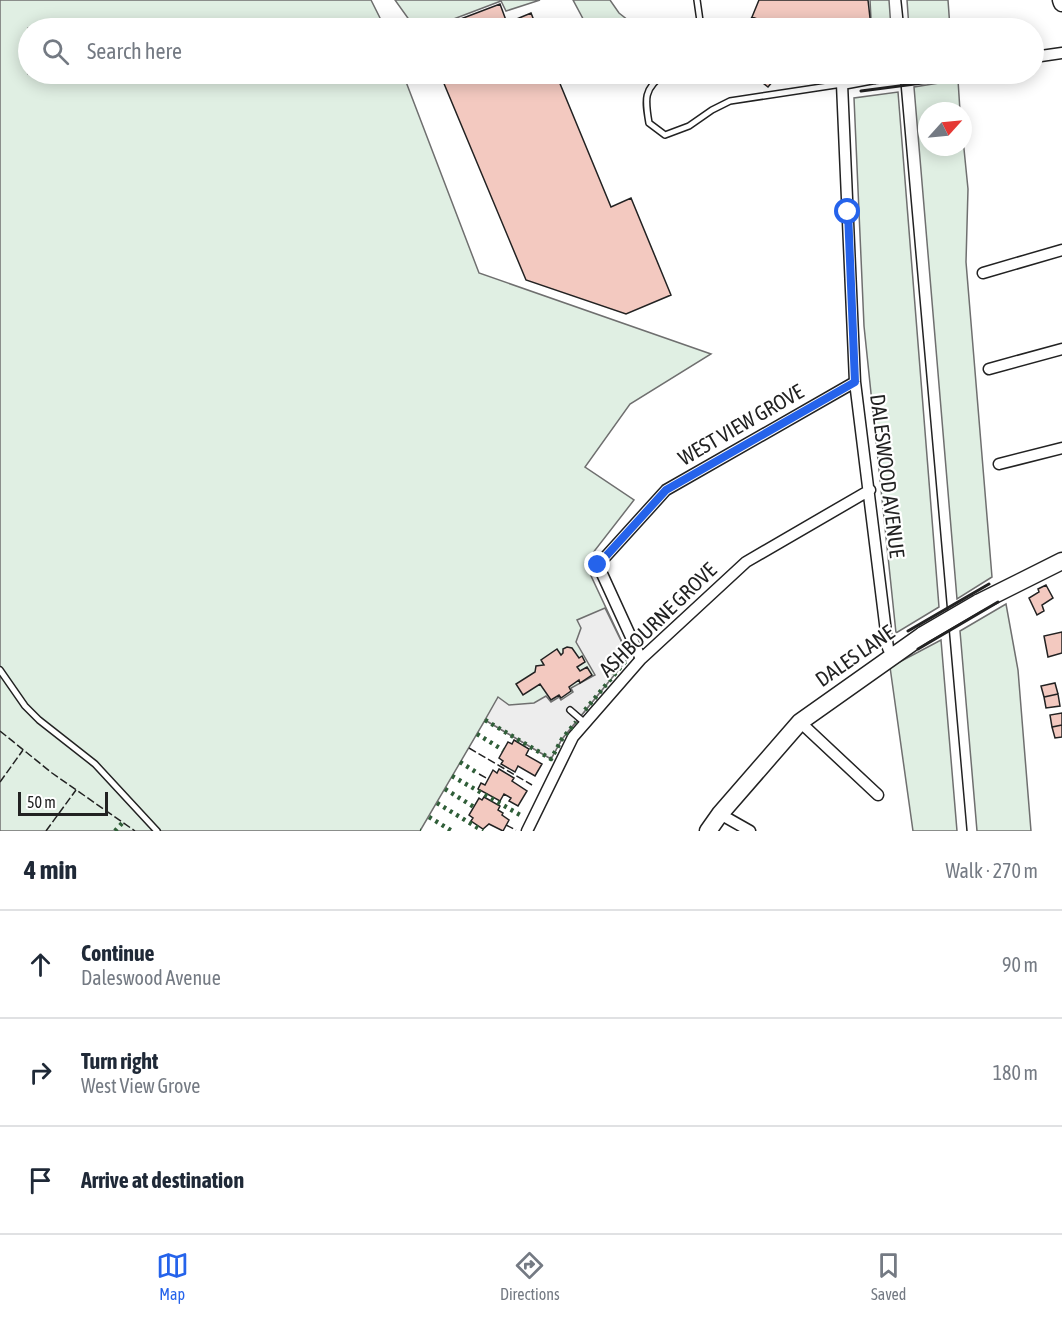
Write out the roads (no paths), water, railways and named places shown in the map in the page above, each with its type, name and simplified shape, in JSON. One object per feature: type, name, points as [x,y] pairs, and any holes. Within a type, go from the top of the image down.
[{"type":"main road","name":"DALES LANE","points":[[708,831],[800,722],[923,635],[978,603],[1062,561]]},
{"type":"street","points":[[1044,56],[1062,53]]},
{"type":"street","name":"DALESWOOD AVENUE","points":[[842,84],[855,382],[888,648],[892,656]]},
{"type":"street","points":[[983,273],[1062,250]]},
{"type":"street","points":[[989,369],[1062,349]]},
{"type":"street","name":"WEST VIEW GROVE","points":[[641,659],[598,565],[666,490],[855,382]]},
{"type":"street","points":[[999,464],[1062,447]]},
{"type":"street","name":"ASHBOURNE GROVE","points":[[527,831],[573,737],[641,659],[746,562],[870,490]]},
{"type":"street","points":[[800,722],[878,795]]},
{"type":"street","points":[[720,814],[750,831]]},
{"type":"lane","points":[[697,0],[700,18]]},
{"type":"lane","points":[[654,84],[649,89],[645,102],[649,123],[665,135],[689,126],[730,101],[842,84]]},
{"type":"lane","points":[[0,670],[25,706],[39,720],[95,764],[157,831]]},
{"type":"lane","points":[[570,710],[585,723]]},
{"type":"tram line","points":[[901,0],[903,18]]},
{"type":"tram line","points":[[901,84],[967,831]]}]
